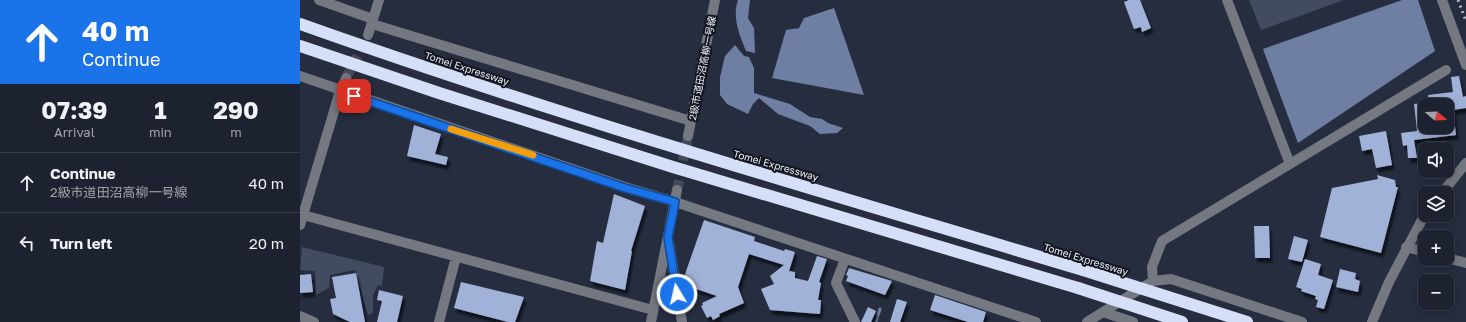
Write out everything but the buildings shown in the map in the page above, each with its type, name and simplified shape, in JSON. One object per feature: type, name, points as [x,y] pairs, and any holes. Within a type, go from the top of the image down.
[{"type":"highway","name":"Tomei Expressway","points":[[300,24],[491,89],[679,149],[1083,270],[1247,322]]},
{"type":"highway","points":[[300,46],[438,94],[673,167],[1078,288],[1182,322]]},
{"type":"street","points":[[319,0],[373,22],[691,121]]},
{"type":"street","points":[[368,36],[379,0]]},
{"type":"street","name":"2級市道田沼高柳一号線","points":[[688,136],[715,0]]},
{"type":"street","points":[[1227,0],[1290,164]]},
{"type":"street","points":[[1442,0],[1466,65]]},
{"type":"street","points":[[1153,281],[1152,267],[1162,241],[1446,70]]},
{"type":"street","points":[[300,76],[625,188],[675,202],[1036,322]]},
{"type":"street","points":[[346,78],[340,90],[301,220],[456,257],[653,310]]},
{"type":"street","points":[[1448,186],[1466,163]]},
{"type":"street","points":[[651,322],[677,190]]},
{"type":"street","points":[[1372,322],[1406,247],[1420,222]]},
{"type":"street","points":[[668,237],[682,322]]},
{"type":"street","points":[[1406,247],[1418,250]]},
{"type":"street","points":[[439,322],[456,257]]},
{"type":"street","points":[[845,259],[836,283],[855,322]]},
{"type":"street","points":[[1454,260],[1466,263]]},
{"type":"street","points":[[1088,322],[1153,281],[1171,279],[1302,322]]},
{"type":"street","points":[[1103,312],[1133,322]]},
{"type":"street","points":[[300,316],[314,322]]},
{"type":"shaded area","points":[[738,0],[750,0],[748,18],[754,28],[755,53],[746,51],[739,32],[736,19],[736,6]]},
{"type":"shaded area","points":[[1249,0],[1344,0],[1261,30]]},
{"type":"shaded area","points":[[1402,0],[1418,0],[1435,51],[1298,143],[1263,49]]},
{"type":"shaded area","points":[[834,8],[864,95],[772,78],[786,30],[799,28],[804,18]]},
{"type":"shaded area","points":[[735,45],[744,56],[749,57],[754,68],[754,93],[790,104],[810,117],[822,119],[828,123],[843,128],[837,133],[820,134],[810,126],[778,114],[759,98],[753,104],[748,114],[727,104],[720,95],[720,77],[725,56]]},
{"type":"shaded area","points":[[302,247],[384,267],[382,286],[378,285],[373,295],[373,313],[368,315],[355,270],[330,275],[329,288],[316,295],[315,271],[300,270]]},
{"type":"waterway","points":[[876,322],[880,309]]},
{"type":"tunnel","points":[[346,78],[366,39]]},
{"type":"tunnel","points":[[677,190],[688,136]]},
{"type":"railway","points":[[1458,0],[1466,21]]},
{"type":"slow traffic","points":[[451,129],[533,155]]},
{"type":"route","points":[[354,96],[470,135],[517,149],[625,188],[675,202],[668,237],[677,294]]}]
